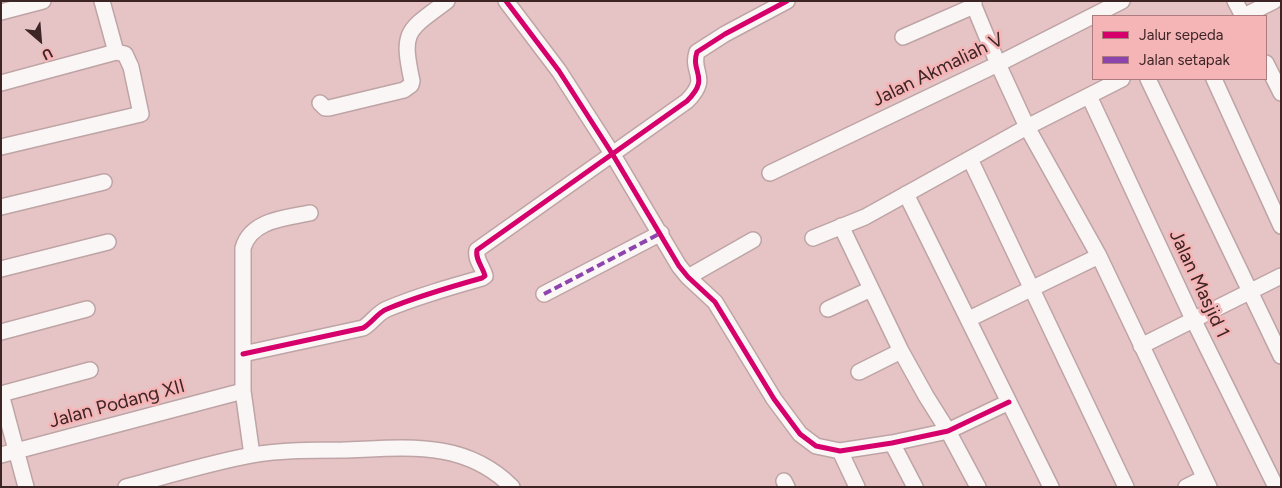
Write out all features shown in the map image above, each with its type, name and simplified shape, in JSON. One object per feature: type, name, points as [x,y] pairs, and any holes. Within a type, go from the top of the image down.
[{"type":"street","points":[[1,12],[43,1]]},
{"type":"street","points":[[102,1],[116,52]]},
{"type":"street","points":[[320,103],[325,108],[329,108],[404,90],[409,87],[412,81],[407,57],[406,44],[408,37],[423,18],[447,1]]},
{"type":"street","points":[[506,1],[559,71],[614,155],[679,266],[688,278],[709,296],[721,311],[774,399],[800,434],[816,446],[840,451],[892,443],[948,431],[1009,402]]},
{"type":"street","points":[[243,354],[351,331],[370,324],[385,309],[482,278],[485,276],[476,256],[478,250],[614,155],[687,101],[698,90],[699,77],[696,57],[698,52],[725,34],[787,1]]},
{"type":"street","name":"Jalan Akmaliah V","points":[[1094,15],[1122,1]]},
{"type":"street","points":[[1235,1],[1243,15]]},
{"type":"street","points":[[1246,15],[1274,1]]},
{"type":"street","points":[[903,37],[974,4],[998,64],[1027,128],[1099,256],[1206,482],[1186,487]]},
{"type":"street","name":"Jalan Akmaliah V","points":[[770,173],[998,64],[1092,16]]},
{"type":"street","points":[[1,83],[116,52],[125,54],[129,60],[141,114],[1,147]]},
{"type":"street","points":[[1267,65],[1279,84]]},
{"type":"street","points":[[813,238],[865,217],[970,158],[1120,80]]},
{"type":"street","points":[[1148,80],[1281,356]]},
{"type":"street","points":[[1214,80],[1281,226]]},
{"type":"street","name":"Jalan Masjid 1","points":[[1089,96],[1193,319],[1276,487]]},
{"type":"street","points":[[970,158],[1126,487]]},
{"type":"street","points":[[1,207],[104,182]]},
{"type":"street","points":[[906,194],[969,319],[1049,486]]},
{"type":"street","points":[[252,455],[243,391],[242,258],[245,240],[260,226],[271,221],[310,213]]},
{"type":"street","points":[[842,226],[901,350],[978,487]]},
{"type":"street","points":[[544,294],[661,233]]},
{"type":"street","points":[[688,278],[753,240]]},
{"type":"street","points":[[1,269],[108,242]]},
{"type":"street","points":[[969,319],[1099,256]]},
{"type":"street","points":[[1141,346],[1281,276]]},
{"type":"street","points":[[828,309],[871,289]]},
{"type":"street","points":[[1,332],[87,309]]},
{"type":"street","points":[[859,372],[901,350]]},
{"type":"street","points":[[26,487],[8,453],[1,394],[90,370]]},
{"type":"street","name":"Jalan Podang XII","points":[[8,453],[243,391]]},
{"type":"street","points":[[892,443],[916,487]]},
{"type":"street","points":[[126,487],[252,455],[329,450],[412,448],[452,453],[485,464],[512,487]]},
{"type":"street","points":[[840,451],[857,487]]},
{"type":"marked path","points":[[544,294],[661,233]]},
{"type":"cycle path","points":[[506,1],[559,71],[613,155],[679,266],[715,302],[774,399],[800,434],[816,446],[840,451],[892,443],[948,431],[1009,402]]},
{"type":"cycle path","points":[[243,354],[363,328],[387,309],[446,288],[482,278],[485,276],[477,257],[477,250],[687,101],[698,86],[697,52],[725,34],[787,1]]}]
